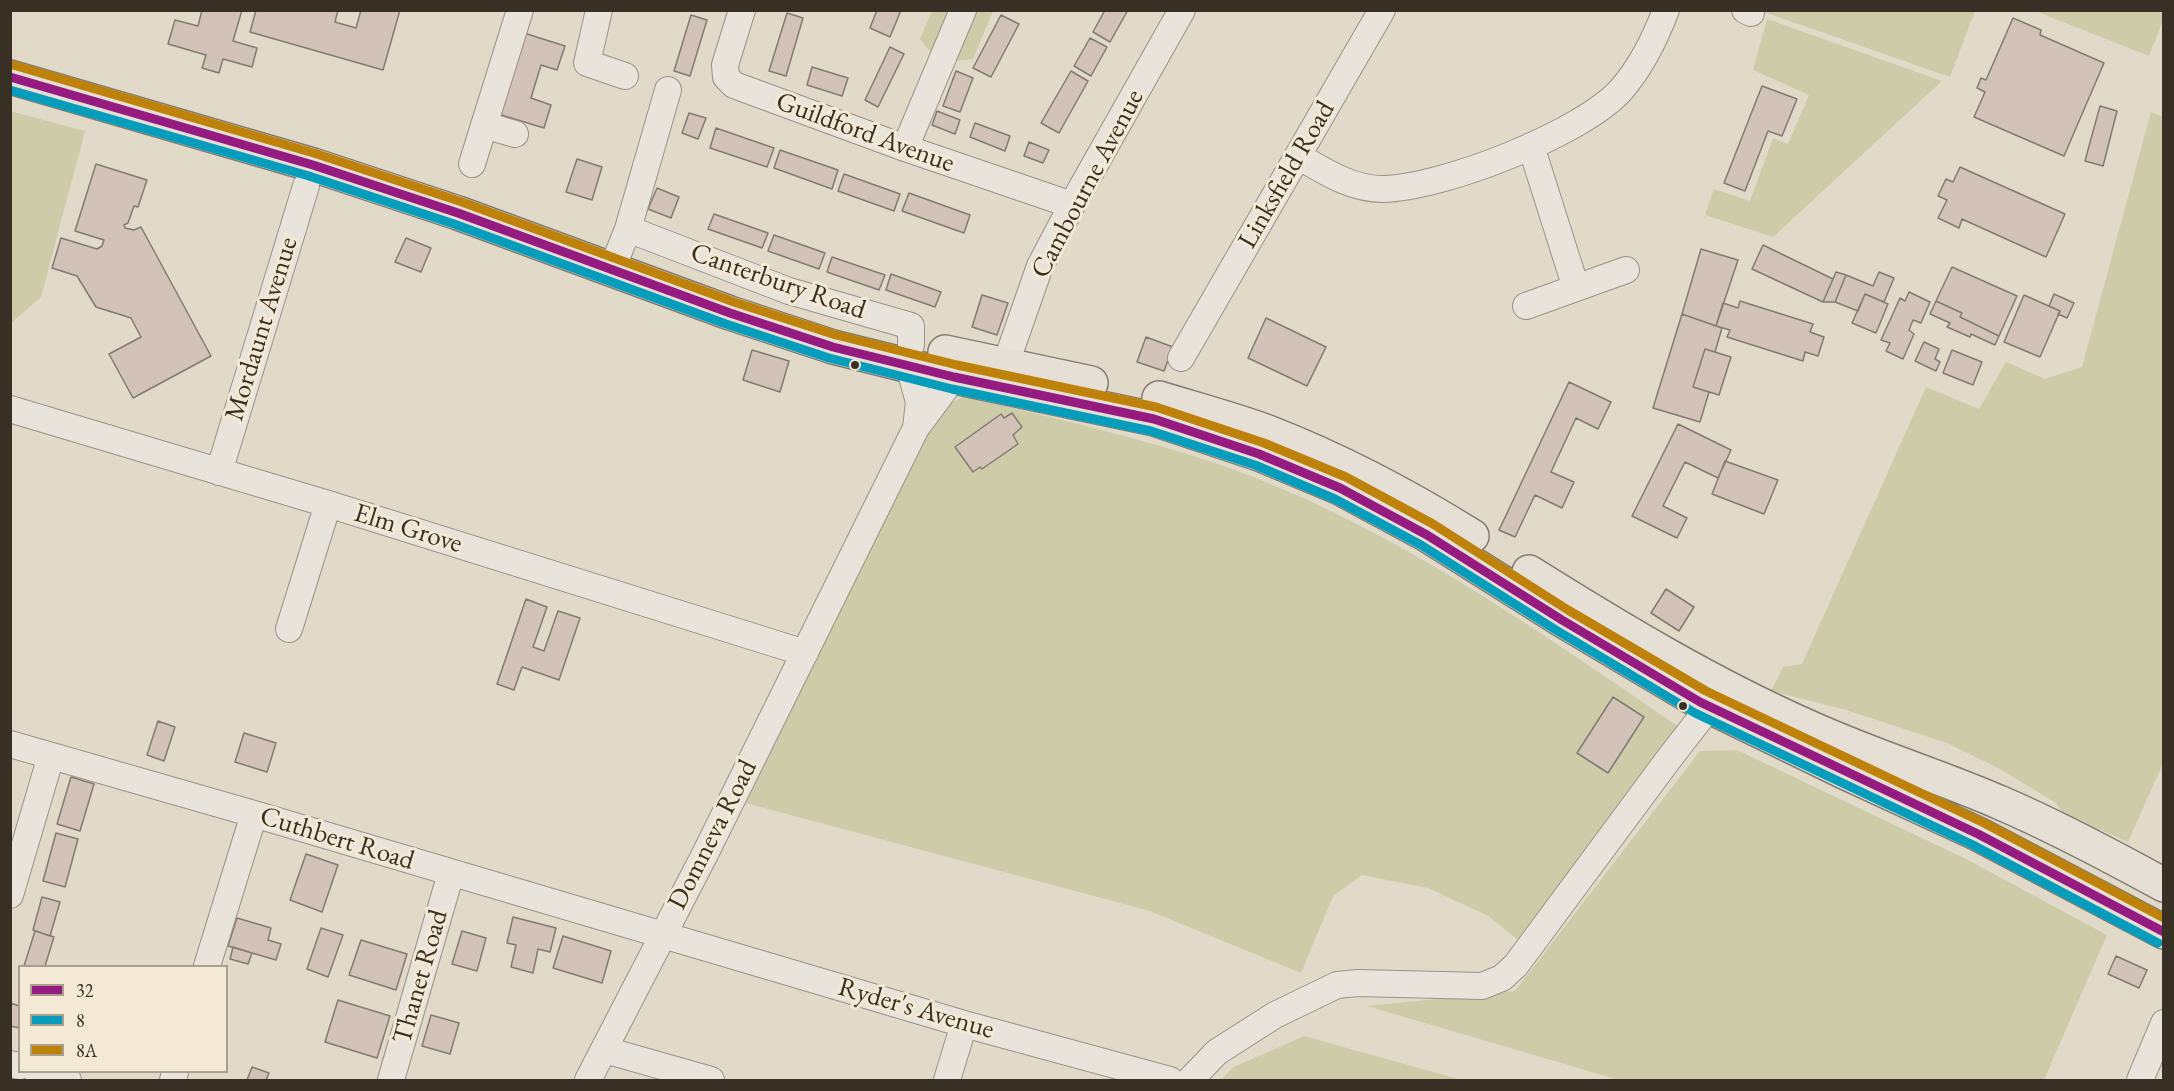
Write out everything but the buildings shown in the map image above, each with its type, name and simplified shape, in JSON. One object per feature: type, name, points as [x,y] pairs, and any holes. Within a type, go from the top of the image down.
[{"type":"highway","name":"Canterbury Road","points":[[10,53],[218,112],[463,191],[620,249],[730,313],[813,340],[910,355],[1006,363],[1159,398],[1268,432],[1349,467],[1424,506],[1573,600],[1719,684],[1812,729],[2000,802],[2163,885]]},
{"type":"highway","name":"Canterbury Road","points":[[10,77],[313,165],[458,213],[620,249]]},
{"type":"highway","name":"Canterbury Road","points":[[910,355],[954,377],[1154,419],[1259,454],[1340,488],[1427,535],[1568,624],[1700,702],[1978,834],[2163,932]]},
{"type":"street","points":[[472,164],[520,10]]},
{"type":"street","points":[[599,10],[587,63],[626,76]]},
{"type":"street","name":"Guildford Avenue","points":[[742,10],[725,65],[726,77],[734,85],[905,148],[1072,205]]},
{"type":"street","points":[[905,148],[963,10]]},
{"type":"street","name":"Cambourne Avenue","points":[[1006,363],[1040,266],[1182,10]]},
{"type":"street","name":"Linksfield Road","points":[[1192,347],[1382,10]]},
{"type":"street","points":[[1298,156],[1337,178],[1360,186],[1382,189],[1433,181],[1531,146],[1582,121],[1620,92],[1642,63],[1666,10]]},
{"type":"street","points":[[620,249],[668,90]]},
{"type":"street","points":[[484,125],[515,134]]},
{"type":"street","points":[[1531,146],[1576,288]]},
{"type":"street","name":"Mordaunt Avenue","points":[[219,472],[306,186]]},
{"type":"street","name":"Canterbury Road","points":[[620,249],[789,291],[911,326],[910,355]]},
{"type":"street","points":[[1526,306],[1626,270]]},
{"type":"street","name":"Domneva Road","points":[[910,355],[919,402],[916,428]]},
{"type":"street","name":"Domneva Road","points":[[588,1080],[732,801],[916,428],[954,377]]},
{"type":"street","name":"Elm Grove","points":[[10,409],[328,504],[805,653]]},
{"type":"street","points":[[289,629],[328,504]]},
{"type":"street","points":[[1190,1080],[1217,1052],[1275,1015],[1336,986],[1358,983],[1482,986],[1502,978],[1516,965],[1710,706]]},
{"type":"street","name":"Cuthbert Road","points":[[10,744],[662,936]]},
{"type":"street","points":[[10,895],[51,756]]},
{"type":"street","points":[[207,965],[254,814]]},
{"type":"street","name":"Thanet Road","points":[[391,1080],[451,873]]},
{"type":"street","name":"Ryder's Avenue","points":[[662,936],[964,1024],[1170,1080]]},
{"type":"street","points":[[2140,1080],[2163,1023]]},
{"type":"street","points":[[947,1080],[964,1024]]},
{"type":"street","points":[[605,1050],[711,1080]]},
{"type":"street","points":[[44,1073],[68,1080]]},
{"type":"shaded area","points":[[1765,10],[1975,11],[1950,77],[1764,12]]},
{"type":"shaded area","points":[[932,11],[957,11],[936,59],[920,39]]},
{"type":"shaded area","points":[[969,11],[993,11],[973,59],[947,62]]},
{"type":"shaded area","points":[[2035,11],[2163,11],[2163,20],[2149,56]]},
{"type":"shaded area","points":[[1767,19],[1942,81],[1773,237],[1705,215],[1714,189],[1750,201],[1773,138],[1788,144],[1809,95],[1753,70]]},
{"type":"shaded area","points":[[10,111],[85,131],[41,297],[11,323]]},
{"type":"shaded area","points":[[2151,112],[2163,117],[2164,761],[2128,842],[2101,830],[2086,829],[2065,816],[2056,803],[1998,768],[1947,743],[1846,710],[1771,691],[1783,667],[1802,664],[1926,387],[1979,409],[2006,362],[2045,379],[2082,367]]},
{"type":"shaded area","points":[[964,396],[1178,451],[1248,475],[1307,500],[1364,527],[1474,590],[1685,731],[1522,943],[1488,916],[1428,888],[1362,875],[1333,896],[1301,973],[1150,911],[742,802],[940,409]]},
{"type":"shaded area","points":[[1737,750],[1968,860],[2107,935],[2044,1080],[1619,1080],[1367,1006],[1515,991],[1700,751]]},
{"type":"shaded area","points":[[1304,1036],[1462,1080],[1220,1080],[1234,1067]]},
{"type":"transit line","name":"8A","points":[[13,65],[317,154],[462,202],[734,302],[836,335],[957,365],[1156,407],[1264,443],[1346,477],[1433,524],[1568,610],[1706,691],[1984,823],[2164,918]]},
{"type":"transit line","name":"32","points":[[10,77],[313,165],[458,213],[730,313],[833,347],[954,377],[1154,419],[1259,454],[1340,488],[1427,535],[1562,620],[1700,702],[1978,834],[2164,932]]},
{"type":"transit line","name":"8","points":[[10,90],[309,176],[454,224],[726,324],[829,358],[952,389],[1151,431],[1255,465],[1335,499],[1421,545],[1556,630],[1695,713],[1973,845],[2158,943]]}]
